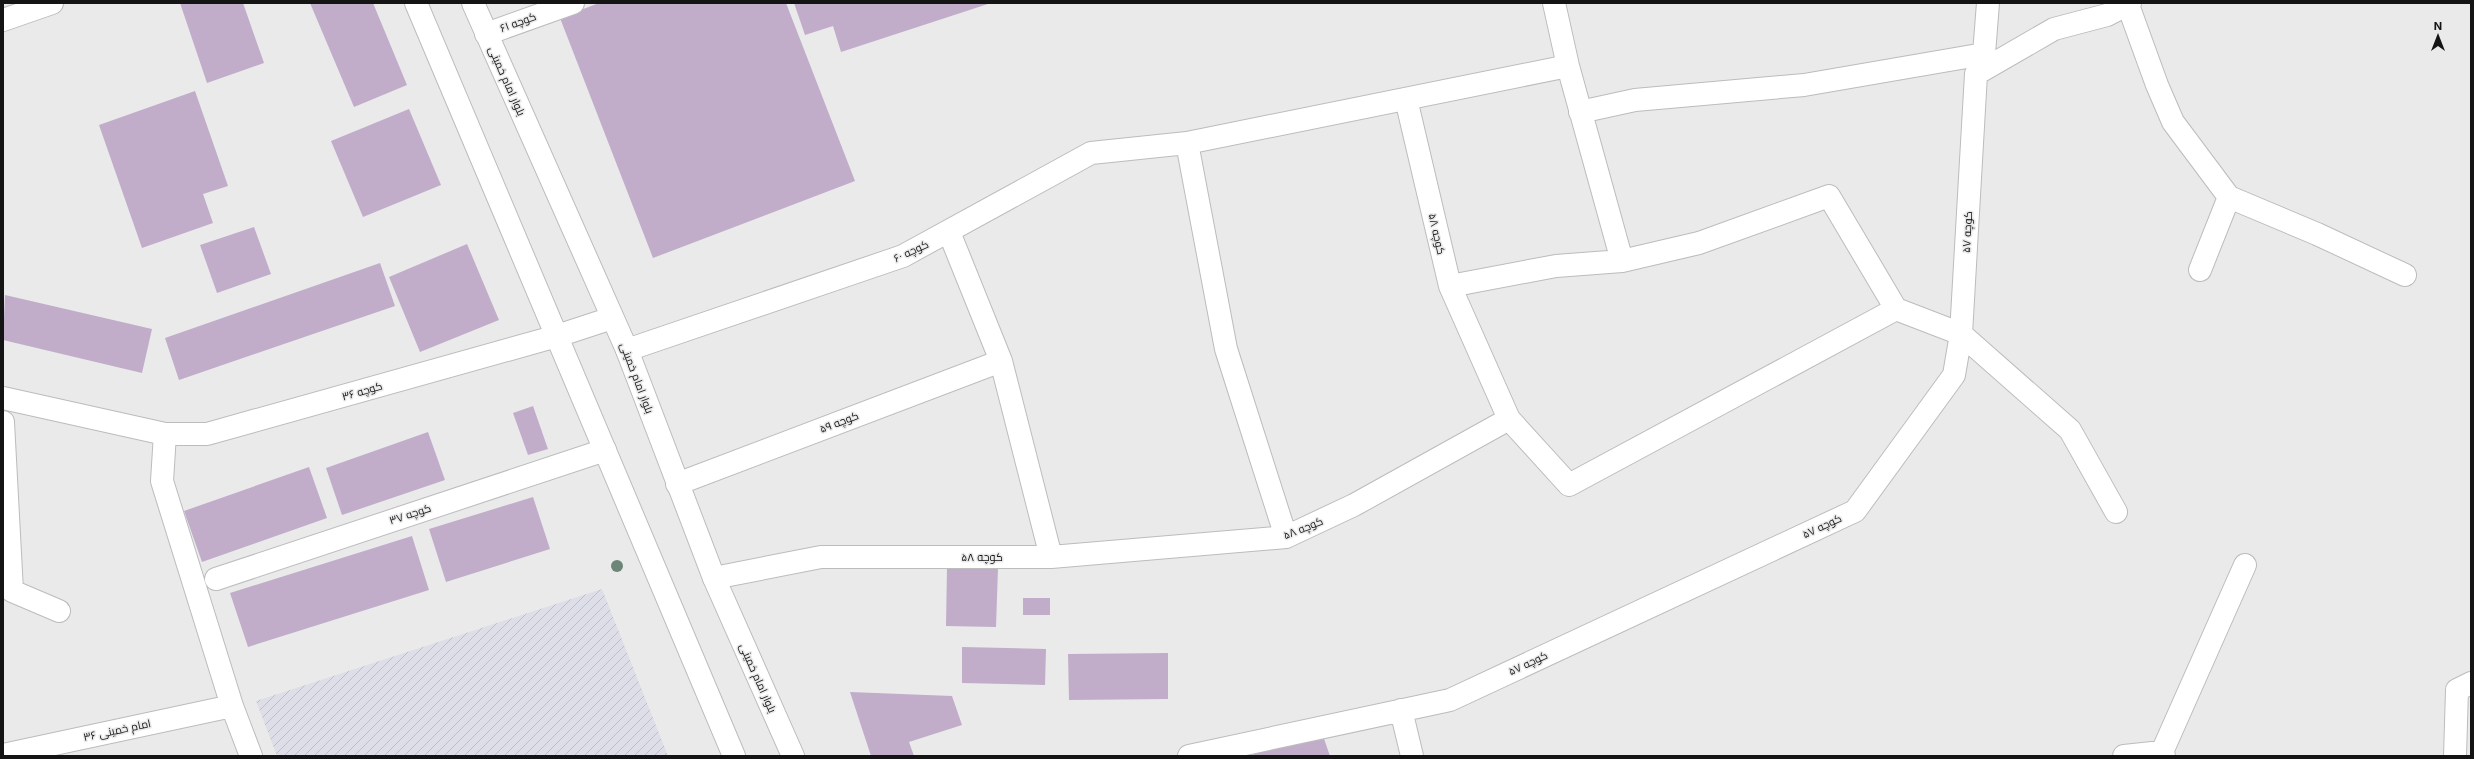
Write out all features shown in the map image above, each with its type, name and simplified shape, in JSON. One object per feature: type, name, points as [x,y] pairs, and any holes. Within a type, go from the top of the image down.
[{"type":"street","points":[[3,20],[52,3]]},
{"type":"street","points":[[416,3],[734,756]]},
{"type":"street","name":"بلوار امام خمینی","points":[[474,3],[486,34],[627,350],[714,578],[793,756]]},
{"type":"street","name":"کوچه ۶۱","points":[[486,34],[573,3]]},
{"type":"street","points":[[1554,3],[1580,112],[1622,260]]},
{"type":"street","name":"کوچه ۵۷","points":[[1189,756],[1450,700],[1855,511],[1954,375],[1961,334],[1976,74],[1984,54],[1988,3]]},
{"type":"street","points":[[1976,74],[2054,29],[2107,15],[2129,4],[2157,85],[2173,122],[2229,197],[2317,234],[2405,275]]},
{"type":"street","points":[[1580,112],[1635,100],[1804,85],[1984,54]]},
{"type":"street","name":"کوچه ۶۰","points":[[627,350],[903,256],[1091,153],[1187,143],[1568,66]]},
{"type":"street","name":"کوچه ۵۸","points":[[714,578],[821,558],[1051,558],[1286,537],[1354,505],[1509,419],[1450,286],[1406,99]]},
{"type":"street","points":[[1187,143],[1226,349],[1286,537]]},
{"type":"street","points":[[1450,286],[1556,266],[1622,260],[1699,243],[1828,196],[1896,309],[1961,334],[2070,430],[2116,512]]},
{"type":"street","points":[[2200,270],[2229,197]]},
{"type":"street","points":[[949,232],[1001,361],[1051,558]]},
{"type":"street","points":[[1509,419],[1569,485],[1896,309]]},
{"type":"street","name":"کوچه ۳۶","points":[[3,398],[165,434],[207,434],[557,336],[612,318]]},
{"type":"street","name":"کوچه ۵۹","points":[[677,484],[1001,361]]},
{"type":"street","points":[[3,422],[12,591],[59,611]]},
{"type":"street","points":[[165,434],[162,481],[232,706],[251,756]]},
{"type":"street","name":"کوچه ۳۷","points":[[216,579],[605,450]]},
{"type":"street","points":[[2124,756],[2163,754],[2245,565]]},
{"type":"street","points":[[2455,756],[2457,690],[2471,683]]},
{"type":"street","name":"۳۶ امام خمینی","points":[[3,755],[232,706]]},
{"type":"street","points":[[1401,710],[1412,756]]},
{"type":"shaded area","points":[[602,589],[668,756],[277,756],[256,701]]},
{"type":"building","points":[[180,3],[243,3],[264,63],[207,83]]},
{"type":"building","points":[[310,3],[373,3],[407,85],[354,107]]},
{"type":"building","points":[[599,3],[786,3],[855,181],[653,258],[560,18]]},
{"type":"building","points":[[794,3],[991,3],[841,52],[833,26],[805,35]]},
{"type":"building","points":[[195,91],[228,186],[203,194],[213,223],[142,248],[99,125]]},
{"type":"building","points":[[409,109],[441,185],[363,217],[331,141]]},
{"type":"building","points":[[254,227],[271,274],[217,293],[200,245]]},
{"type":"building","points":[[467,244],[499,320],[420,352],[389,277]]},
{"type":"building","points":[[380,263],[395,306],[179,380],[165,338]]},
{"type":"building","points":[[5,295],[152,329],[142,373],[3,340]]},
{"type":"building","points":[[533,406],[548,449],[528,455],[513,413]]},
{"type":"building","points":[[428,432],[445,480],[342,515],[326,468]]},
{"type":"building","points":[[309,467],[327,518],[202,562],[184,511]]},
{"type":"building","points":[[533,497],[550,549],[446,582],[429,529]]},
{"type":"building","points":[[412,536],[429,590],[248,647],[230,593]]},
{"type":"building","points":[[947,567],[998,568],[996,627],[946,626]]},
{"type":"building","points":[[1023,598],[1050,598],[1050,615],[1023,615]]},
{"type":"building","points":[[962,647],[1046,649],[1045,685],[962,683]]},
{"type":"building","points":[[1168,653],[1168,699],[1069,700],[1068,654]]},
{"type":"building","points":[[850,692],[952,696],[962,725],[909,742],[914,756],[871,756]]},
{"type":"building","points":[[1321,730],[1330,756],[1249,756]]}]
